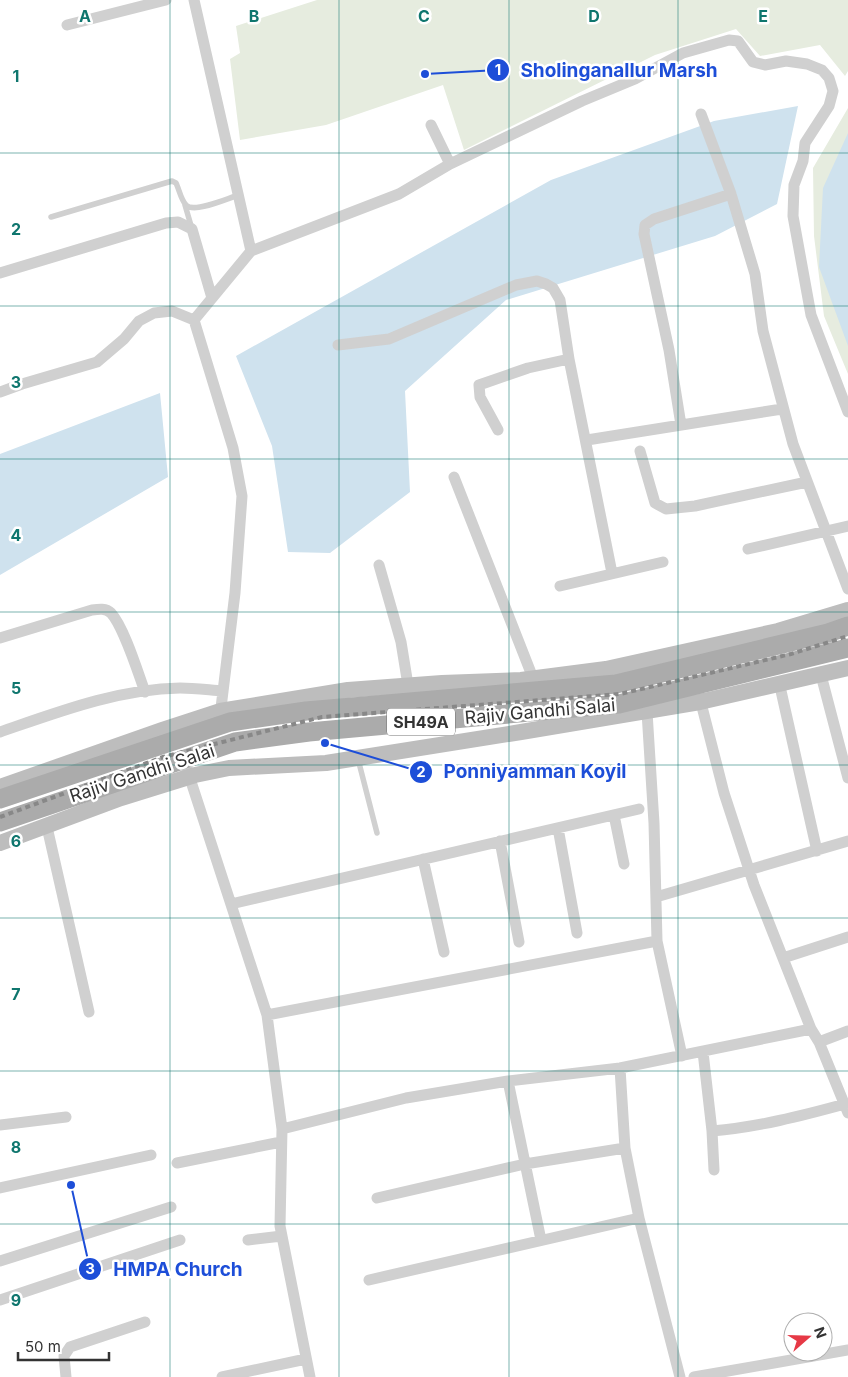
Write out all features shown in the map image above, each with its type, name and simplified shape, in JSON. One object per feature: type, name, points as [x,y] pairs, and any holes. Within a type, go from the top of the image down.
[{"type":"main road","name":"Rajiv Gandhi Salai","points":[[0,799],[219,719],[230,722],[306,712],[616,684],[828,634],[848,626]]},
{"type":"main road","name":"Rajiv Gandhi Salai","points":[[0,822],[186,768],[235,742],[309,732],[619,704],[698,694],[848,648]]},
{"type":"street","points":[[67,25],[166,0]]},
{"type":"street","points":[[194,0],[251,250]]},
{"type":"street","points":[[194,320],[251,250],[399,194],[450,164],[582,101],[635,79],[683,52],[729,40],[738,41],[753,62],[765,65],[786,61],[807,64],[822,70],[829,78],[833,91],[829,106],[806,143],[803,161],[794,185],[793,216],[811,315],[848,412]]},
{"type":"street","points":[[701,114],[731,194],[756,274],[763,331],[782,409],[807,482],[848,589]]},
{"type":"street","points":[[431,125],[450,164]]},
{"type":"street","points":[[681,425],[669,350],[644,234],[645,225],[654,219],[731,194]]},
{"type":"street","points":[[0,273],[166,222],[178,222],[192,229],[212,298]]},
{"type":"street","points":[[338,345],[389,339],[516,285],[537,282],[553,288],[560,300],[569,359],[587,440],[612,573]]},
{"type":"street","points":[[0,392],[97,362],[124,340],[139,321],[154,313],[172,311],[194,320]]},
{"type":"street","points":[[194,320],[233,448],[242,496],[235,593],[219,719]]},
{"type":"street","points":[[498,430],[480,397],[479,384],[528,368],[569,359]]},
{"type":"street","points":[[587,440],[782,409]]},
{"type":"street","points":[[640,451],[655,503],[659,507],[666,509],[695,506],[807,482]]},
{"type":"street","points":[[454,477],[533,678]]},
{"type":"street","points":[[748,549],[848,526]]},
{"type":"street","points":[[560,586],[663,562]]},
{"type":"street","points":[[379,565],[401,642],[408,685]]},
{"type":"street","points":[[0,638],[92,610],[102,609],[110,612],[118,625],[145,692]]},
{"type":"street","points":[[0,788],[162,730],[348,690],[533,678],[606,669],[778,631],[848,610]]},
{"type":"street","points":[[0,844],[47,828],[121,798],[186,768],[229,768],[326,763],[647,712],[698,694],[821,675],[848,668]]},
{"type":"street","points":[[821,675],[848,778]]},
{"type":"street","points":[[779,682],[818,851]]},
{"type":"street","points":[[0,732],[78,705],[145,692],[180,688],[223,691]]},
{"type":"street","points":[[698,694],[724,793],[750,870],[811,1029],[819,1042],[847,1110],[745,1128],[712,1131]]},
{"type":"street","points":[[647,712],[657,941],[682,1056]]},
{"type":"street","points":[[186,768],[267,1015],[282,1129],[279,1212],[310,1377]]},
{"type":"street","points":[[231,904],[639,809]]},
{"type":"street","points":[[614,815],[624,864]]},
{"type":"street","points":[[47,828],[89,1012]]},
{"type":"street","points":[[558,828],[577,932]]},
{"type":"street","points":[[656,897],[848,841]]},
{"type":"street","points":[[500,842],[519,942]]},
{"type":"street","points":[[423,859],[444,952]]},
{"type":"street","points":[[783,958],[848,937]]},
{"type":"street","points":[[267,1015],[657,941]]},
{"type":"street","points":[[282,1129],[406,1098],[508,1081],[620,1068],[811,1029]]},
{"type":"street","points":[[819,1042],[848,1031]]},
{"type":"street","points":[[703,1052],[712,1131],[714,1170]]},
{"type":"street","points":[[620,1068],[625,1148],[639,1218],[680,1377]]},
{"type":"street","points":[[508,1081],[540,1240]]},
{"type":"street","points":[[0,1126],[66,1117]]},
{"type":"street","points":[[177,1163],[281,1142]]},
{"type":"street","points":[[377,1198],[525,1164],[625,1148]]},
{"type":"street","points":[[0,1188],[151,1155]]},
{"type":"street","points":[[0,1261],[171,1207]]},
{"type":"street","points":[[370,1280],[639,1218]]},
{"type":"street","points":[[248,1240],[282,1236]]},
{"type":"street","points":[[0,1300],[180,1240]]},
{"type":"street","points":[[66,1377],[64,1356],[70,1347],[145,1322]]},
{"type":"street","points":[[694,1377],[848,1350]]},
{"type":"street","points":[[222,1377],[306,1359]]},
{"type":"lane","points":[[51,217],[172,182],[176,183],[185,204],[192,229]]},
{"type":"lane","points":[[185,204],[190,208],[198,208],[239,195]]},
{"type":"lane","points":[[358,757],[377,832]]},
{"type":"shaded area","points":[[317,0],[848,0],[848,71],[845,76],[820,45],[760,56],[736,29],[655,55],[464,150],[443,85],[326,125],[240,140],[230,59],[240,53],[236,26]]},
{"type":"shaded area","points":[[848,108],[848,374],[824,316],[814,236],[813,168]]},
{"type":"water","points":[[798,106],[777,204],[715,236],[506,300],[405,391],[410,492],[330,553],[288,552],[272,446],[236,356],[551,180],[714,121]]},
{"type":"water","points":[[848,133],[848,346],[819,267],[823,188]]},
{"type":"water","points":[[160,393],[168,477],[0,575],[0,454]]},
{"type":"railway","points":[[0,817],[163,757],[322,717],[620,694],[791,654],[848,636]]},
{"type":"place","name":"Sholinganallur Marsh","points":[[425,74]]},
{"type":"place","name":"Ponniyamman Koyil","points":[[325,743]]},
{"type":"place","name":"HMPA Church","points":[[71,1185]]}]
